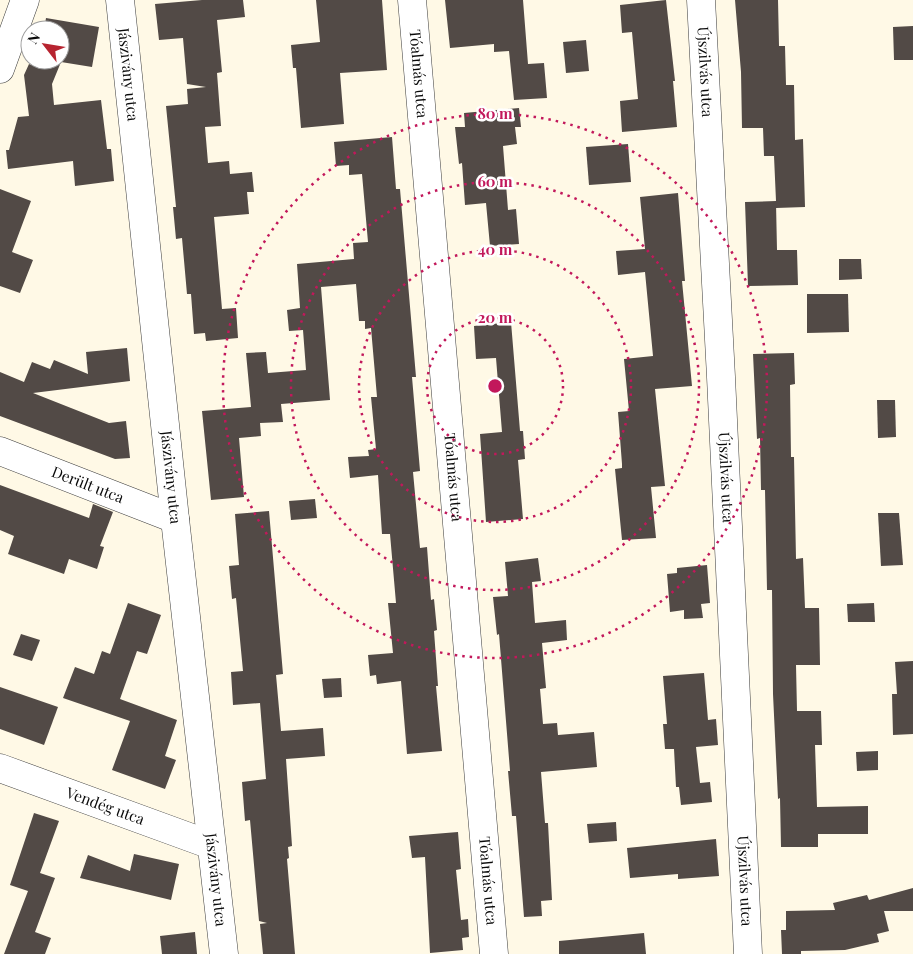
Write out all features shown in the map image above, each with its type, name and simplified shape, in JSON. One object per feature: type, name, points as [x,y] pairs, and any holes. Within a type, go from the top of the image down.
[{"type":"street","points":[[0,69],[25,0]]},
{"type":"street","name":"Jászivány utca","points":[[120,0],[175,519],[224,954]]},
{"type":"street","name":"Tóalmás utca","points":[[412,0],[494,954]]},
{"type":"street","name":"Újszilvás utca","points":[[700,0],[722,397],[748,954]]},
{"type":"street","name":"Derült utca","points":[[0,451],[175,519]]},
{"type":"street","name":"Vendég utca","points":[[0,768],[211,845]]},
{"type":"building","points":[[202,0],[243,0],[245,17],[217,20],[222,72],[217,73],[221,126],[205,127],[208,163],[229,161],[230,174],[252,172],[254,192],[247,192],[249,214],[214,217],[222,309],[236,308],[238,338],[206,341],[205,333],[194,334],[191,294],[187,294],[182,238],[176,239],[173,207],[176,207],[166,106],[188,104],[187,89],[206,87],[187,84],[183,38],[159,40],[155,4]]},
{"type":"building","points":[[316,0],[382,0],[387,70],[340,73],[344,124],[301,128],[296,68],[293,68],[291,45],[320,42]]},
{"type":"building","points":[[445,0],[523,0],[528,64],[544,63],[547,98],[514,100],[509,51],[494,52],[494,44],[450,48]]},
{"type":"building","points":[[666,0],[675,81],[673,81],[677,127],[622,132],[620,101],[638,99],[632,32],[622,33],[620,5]]},
{"type":"building","points":[[735,0],[778,0],[779,46],[785,46],[786,85],[794,85],[795,140],[803,139],[805,207],[776,208],[777,250],[797,250],[798,285],[748,286],[745,202],[776,201],[774,156],[764,156],[763,128],[742,128],[741,72]]},
{"type":"building","points":[[70,22],[99,27],[92,67],[70,63]]},
{"type":"building","points":[[913,26],[913,60],[894,60],[893,27]]},
{"type":"building","points":[[586,40],[589,71],[566,73],[563,42]]},
{"type":"building","points":[[26,70],[58,70],[52,84],[54,105],[101,100],[107,149],[111,149],[114,181],[75,186],[73,161],[8,169],[6,150],[9,150],[18,117],[29,116],[24,75]]},
{"type":"building","points":[[519,108],[521,127],[515,127],[517,144],[503,146],[508,210],[516,209],[519,244],[490,246],[486,203],[465,205],[462,163],[459,164],[455,127],[465,127],[464,113]]},
{"type":"building","points":[[392,137],[396,189],[400,189],[416,377],[412,377],[420,471],[413,472],[420,548],[427,547],[431,600],[434,599],[437,630],[434,631],[438,686],[436,686],[442,751],[407,754],[401,681],[377,684],[376,675],[370,676],[368,655],[393,653],[388,603],[396,603],[390,534],[382,534],[378,475],[350,478],[348,457],[369,456],[368,450],[376,449],[371,397],[377,397],[371,328],[365,329],[365,321],[359,321],[356,284],[321,287],[330,400],[281,404],[283,422],[260,423],[261,436],[239,438],[244,497],[211,500],[202,411],[251,407],[246,353],[266,352],[268,373],[306,370],[303,330],[289,331],[287,310],[300,308],[297,264],[354,259],[353,243],[368,242],[362,174],[349,175],[349,165],[336,166],[334,142]]},
{"type":"building","points":[[628,144],[631,182],[589,185],[586,147]]},
{"type":"building","points":[[0,189],[31,201],[12,252],[33,260],[20,293],[0,286]]},
{"type":"building","points":[[678,193],[685,281],[682,281],[692,386],[655,389],[665,486],[651,487],[656,538],[622,540],[615,469],[622,468],[618,412],[629,411],[624,359],[653,356],[645,272],[618,275],[616,251],[645,249],[640,197]]},
{"type":"building","points":[[839,259],[861,259],[862,279],[839,280]]},
{"type":"building","points":[[807,294],[848,294],[849,332],[807,333]]},
{"type":"building","points":[[511,322],[520,431],[523,431],[525,459],[518,460],[523,519],[486,522],[480,434],[502,432],[496,358],[476,359],[474,326]]},
{"type":"building","points":[[127,348],[130,381],[33,393],[109,423],[126,421],[130,458],[115,459],[0,416],[0,372],[24,382],[32,362],[50,369],[54,360],[88,374],[86,352]]},
{"type":"building","points":[[794,353],[795,384],[790,385],[791,457],[794,457],[796,559],[803,558],[805,608],[819,608],[820,665],[796,665],[797,711],[821,711],[822,745],[815,745],[817,807],[868,806],[868,834],[818,834],[818,847],[781,847],[780,798],[778,799],[773,694],[772,590],[767,590],[765,490],[761,490],[760,438],[757,439],[753,354]]},
{"type":"building","points":[[877,400],[895,400],[896,437],[878,438]]},
{"type":"building","points":[[0,485],[89,518],[93,504],[113,512],[100,546],[104,547],[97,569],[69,559],[64,574],[8,554],[14,536],[0,530]]},
{"type":"building","points":[[315,499],[317,518],[291,520],[289,501]]},
{"type":"building","points":[[269,511],[283,674],[276,675],[281,731],[323,728],[325,756],[286,759],[292,846],[288,847],[289,858],[287,859],[295,954],[263,954],[260,924],[267,923],[259,921],[250,820],[245,821],[242,782],[266,779],[260,703],[233,705],[231,672],[243,671],[236,598],[232,599],[229,566],[239,565],[235,514]]},
{"type":"building","points":[[878,513],[899,513],[903,565],[881,566]]},
{"type":"building","points":[[538,558],[541,581],[532,582],[535,623],[566,620],[567,640],[542,643],[546,688],[540,689],[543,724],[557,723],[558,735],[594,732],[597,767],[541,772],[545,823],[548,823],[552,900],[541,901],[542,916],[524,917],[516,816],[512,816],[508,771],[510,771],[499,634],[497,635],[493,597],[508,596],[505,562]]},
{"type":"building","points":[[707,565],[710,603],[701,604],[703,618],[684,619],[684,610],[670,612],[667,574],[677,573],[677,568]]},
{"type":"building","points":[[128,603],[161,615],[147,654],[137,651],[120,699],[177,720],[165,756],[176,760],[165,789],[112,770],[130,721],[63,698],[75,667],[94,674],[102,651],[110,654]]},
{"type":"building","points":[[874,603],[875,622],[848,622],[847,604]]},
{"type":"building","points":[[21,634],[40,640],[32,661],[13,655]]},
{"type":"building","points":[[913,661],[913,734],[893,735],[892,694],[897,694],[895,662]]},
{"type":"building","points":[[704,673],[708,720],[716,719],[718,745],[696,747],[700,783],[710,782],[712,802],[681,805],[679,787],[676,787],[674,749],[665,749],[663,724],[667,724],[663,676]]},
{"type":"building","points":[[341,678],[342,697],[324,698],[322,679]]},
{"type":"building","points":[[0,687],[58,707],[44,745],[0,729]]},
{"type":"building","points":[[878,751],[878,770],[857,771],[856,752]]},
{"type":"building","points":[[34,813],[59,821],[40,873],[55,878],[35,932],[51,938],[45,954],[4,954],[28,891],[10,885]]},
{"type":"building","points":[[616,822],[617,841],[589,843],[587,824]]},
{"type":"building","points":[[458,832],[461,869],[456,870],[461,920],[468,919],[469,937],[462,938],[463,950],[430,953],[425,857],[412,858],[409,836]]},
{"type":"building","points":[[716,839],[719,876],[678,879],[678,874],[630,878],[627,848]]},
{"type":"building","points":[[134,854],[179,864],[171,900],[80,878],[88,855],[130,871]]},
{"type":"building","points":[[913,888],[913,911],[884,911],[889,931],[877,934],[879,942],[845,950],[801,951],[801,954],[782,954],[781,930],[786,930],[786,911],[835,910],[833,903],[867,895],[869,900]]},
{"type":"building","points":[[195,932],[197,954],[162,954],[160,936]]},
{"type":"building","points":[[644,933],[646,954],[559,954],[559,941]]}]
